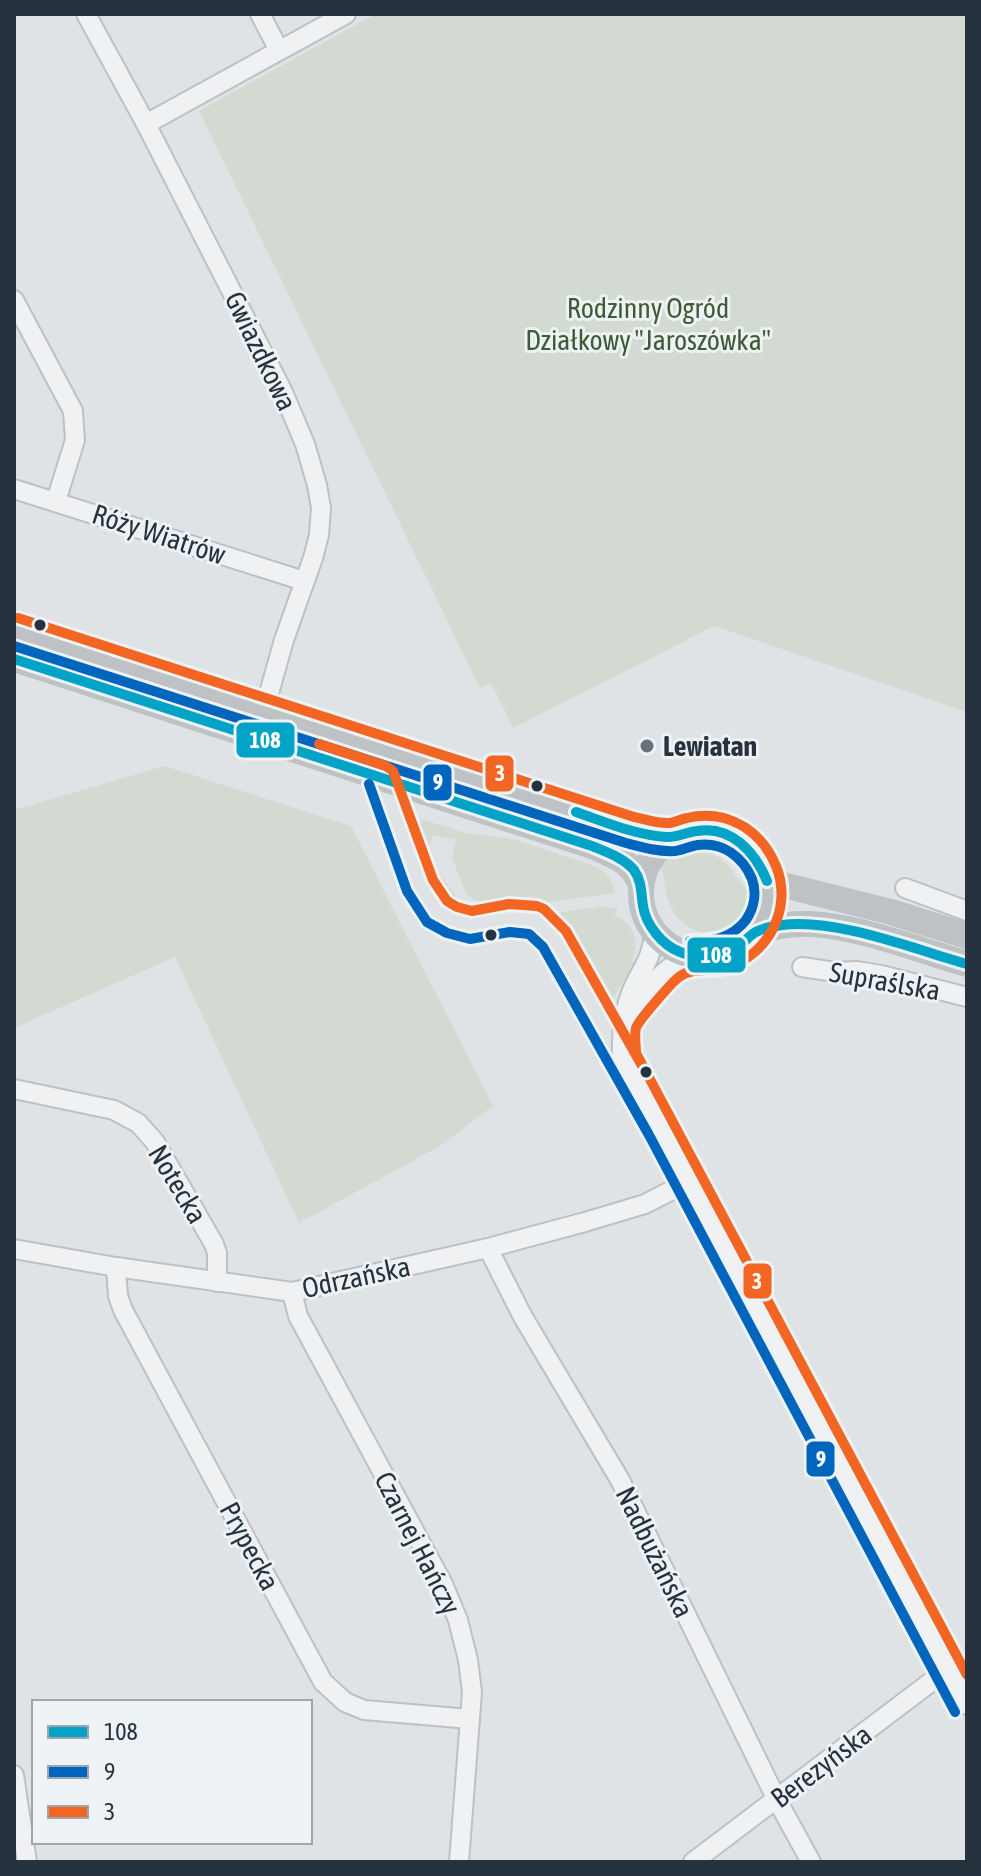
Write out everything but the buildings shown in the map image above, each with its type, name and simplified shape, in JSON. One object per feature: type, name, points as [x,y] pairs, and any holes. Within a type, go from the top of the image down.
[{"type":"main road","points":[[14,631],[630,830],[674,837]]},
{"type":"main road","points":[[14,659],[592,846],[617,857],[634,870],[641,884],[643,908],[654,932],[675,950],[690,955],[713,956],[739,946],[756,931],[768,899],[767,881],[752,852],[742,842],[724,833],[704,830],[674,837],[651,858],[641,884]]},
{"type":"main road","points":[[767,881],[891,912],[967,936]]},
{"type":"main road","points":[[756,931],[781,925],[834,927],[967,964]]},
{"type":"street","name":"Gwiazdkowa","points":[[86,14],[283,392],[305,444],[317,485],[321,508],[319,535],[264,711]]},
{"type":"street","points":[[260,14],[279,50]]},
{"type":"street","points":[[146,124],[346,14]]},
{"type":"street","points":[[14,300],[73,411],[75,440],[56,501]]},
{"type":"street","name":"Róży Wiatrów","points":[[14,489],[304,581]]},
{"type":"street","points":[[905,888],[967,911]]},
{"type":"street","points":[[654,932],[653,948],[633,989],[622,1026],[622,1056],[967,1705]]},
{"type":"street","points":[[624,1020],[660,974],[690,955]]},
{"type":"street","name":"Supraślska","points":[[802,967],[881,975],[967,997]]},
{"type":"street","name":"Notecka","points":[[14,1089],[114,1110],[138,1123],[155,1142],[214,1244],[217,1282]]},
{"type":"street","name":"Odrzańska","points":[[14,1249],[292,1292],[488,1248],[623,1211],[645,1204],[688,1182]]},
{"type":"street","name":"Nadbużańska","points":[[488,1248],[523,1317],[620,1480],[777,1800],[811,1862]]},
{"type":"street","name":"Prypecka","points":[[116,1267],[118,1296],[123,1310],[323,1682],[345,1702],[364,1710],[470,1719]]},
{"type":"street","name":"Czarnej Hańczy","points":[[292,1292],[298,1316],[443,1584],[458,1620],[472,1692],[459,1862]]},
{"type":"street","name":"Berezyńska","points":[[693,1862],[948,1669]]},
{"type":"street","points":[[14,1775],[27,1862]]},
{"type":"green space","name":"Rodzinny Ogród Działkowy \"Jaroszówka\"","points":[[376,14],[967,14],[967,712],[714,626],[513,728],[491,683],[480,688],[199,111]]},
{"type":"green space","points":[[164,766],[351,826],[493,1106],[440,1146],[299,1223],[175,957],[14,1028],[14,810]]},
{"type":"green space","points":[[424,820],[466,833],[513,839],[595,866],[609,877],[615,893],[496,909],[466,894],[452,857],[456,840],[433,835],[428,852],[421,851],[408,822]]},
{"type":"green space","points":[[692,850],[706,852],[723,861],[757,897],[748,915],[734,928],[716,934],[697,931],[681,921],[670,905],[661,867],[668,859]]},
{"type":"green space","points":[[427,868],[443,878],[457,898],[474,912],[448,904],[434,886]]},
{"type":"green space","points":[[599,907],[618,908],[615,915],[631,929],[635,940],[632,961],[635,963],[615,995],[603,1002],[556,913]]},
{"type":"transit line","name":"3","points":[[18,618],[634,817],[665,823],[696,816],[719,817],[741,825],[761,842],[772,857],[780,882],[779,913],[774,928],[765,941],[741,962],[726,968],[690,972],[675,980],[638,1024],[636,1053],[967,1675]]},
{"type":"transit line","name":"9","points":[[14,646],[626,843],[669,851],[698,845],[724,849],[738,858],[752,879],[754,900],[751,910],[746,920],[728,935],[714,940],[690,941]]},
{"type":"transit line","name":"108","points":[[14,659],[609,853],[637,874],[645,913],[656,934],[673,949],[687,954],[718,955],[732,950],[760,930],[803,924],[875,936],[967,964]]},
{"type":"transit line","name":"3","points":[[319,744],[393,771],[433,880],[447,901],[472,911],[509,904],[537,906],[566,931],[645,1071]]},
{"type":"transit line","name":"9","points":[[369,784],[407,891],[427,922],[447,933],[470,939],[510,932],[529,934],[543,947],[649,1135],[955,1712]]},
{"type":"transit line","name":"108","points":[[576,812],[654,836],[670,837],[709,830],[721,832],[749,851],[767,881]]},
{"type":"place","name":"Lewiatan","points":[[647,746]]}]
